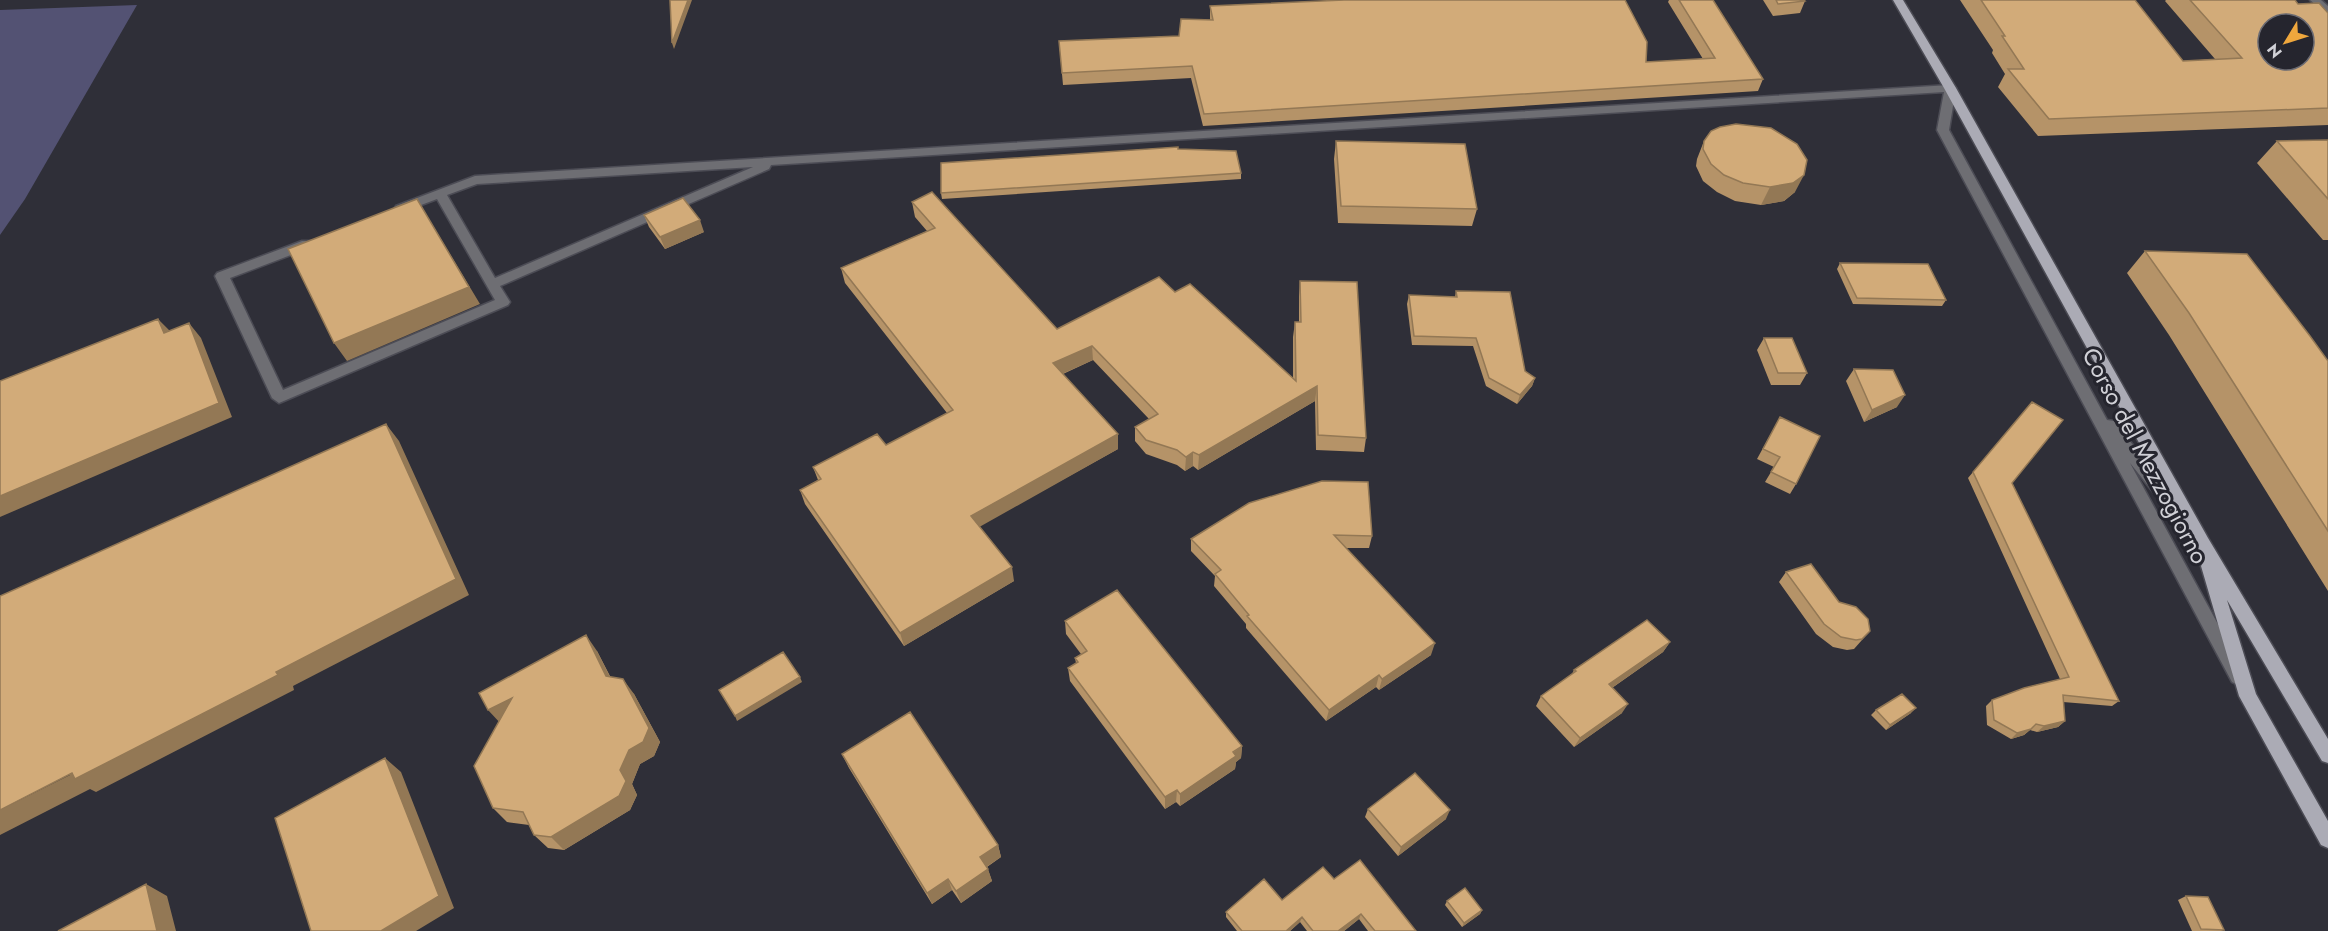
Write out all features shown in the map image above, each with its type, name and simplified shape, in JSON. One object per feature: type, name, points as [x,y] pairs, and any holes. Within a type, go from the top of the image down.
[{"type":"main road","name":"Corso del Mezzogiorno","points":[[1898,0],[1950,88],[2202,543],[2328,755]]},
{"type":"main road","points":[[2202,543],[2248,696]]},
{"type":"main road","name":"Corso del Mezzogiorno","points":[[2248,696],[2328,839]]},
{"type":"street","points":[[2315,0],[2328,12]]},
{"type":"street","points":[[386,214],[475,180],[1950,88]]},
{"type":"street","name":"Corso del Mezzogiorno","points":[[1950,88],[1943,130],[2248,696]]},
{"type":"street","points":[[493,284],[775,161]]},
{"type":"street","points":[[320,239],[222,276],[279,398],[503,302],[440,194]]},
{"type":"street","points":[[2083,392],[2202,543]]},
{"type":"shaded area","points":[[137,5],[25,199],[0,235],[0,10]]},
{"type":"building","points":[[670,0],[688,0],[672,43]]},
{"type":"building","points":[[1344,0],[1625,0],[1647,42],[1646,62],[1715,58],[1679,0],[1713,0],[1763,79],[1204,114],[1192,66],[1062,73],[1059,41],[1179,36],[1181,19],[1213,20],[1210,6]]},
{"type":"building","points":[[1776,0],[1804,0],[1805,1],[1778,4]]},
{"type":"building","points":[[1981,0],[2135,0],[2183,61],[2242,58],[2190,0],[2295,0],[2298,4],[2319,3],[2328,13],[2328,108],[2049,119],[2008,69],[2024,69],[2002,36],[2005,36]]},
{"type":"building","points":[[1736,124],[1771,128],[1797,144],[1807,160],[1804,175],[1793,183],[1770,187],[1743,183],[1724,175],[1711,164],[1703,149],[1704,141],[1711,131]]},
{"type":"building","points":[[2328,140],[2328,199],[2277,141]]},
{"type":"building","points":[[1336,141],[1465,144],[1477,209],[1341,206]]},
{"type":"building","points":[[1178,147],[1178,149],[1236,151],[1241,173],[941,193],[941,163]]},
{"type":"building","points":[[932,192],[1057,329],[1159,277],[1175,292],[1190,284],[1296,381],[1295,322],[1301,322],[1300,281],[1357,282],[1366,438],[1318,435],[1317,386],[1199,455],[1193,452],[1186,457],[1177,450],[1146,440],[1135,427],[1158,414],[1092,346],[1053,363],[1118,434],[971,516],[1012,567],[900,633],[800,490],[821,479],[813,467],[877,434],[886,445],[953,410],[841,268],[935,228],[912,202]]},
{"type":"building","points":[[683,198],[700,220],[660,237],[644,215]]},
{"type":"building","points":[[417,199],[469,287],[334,343],[288,249]]},
{"type":"building","points":[[2145,251],[2247,254],[2328,361],[2328,531],[2189,313]]},
{"type":"building","points":[[1840,263],[1928,264],[1946,300],[1857,298]]},
{"type":"building","points":[[1456,291],[1510,292],[1525,371],[1535,378],[1520,395],[1489,378],[1476,338],[1414,336],[1409,295],[1457,297]]},
{"type":"building","points":[[158,319],[164,333],[189,323],[219,403],[0,496],[0,381]]},
{"type":"building","points":[[1764,338],[1792,338],[1807,373],[1778,373]]},
{"type":"building","points":[[1854,369],[1893,370],[1905,395],[1872,410]]},
{"type":"building","points":[[2032,402],[2063,420],[2012,483],[2119,701],[2063,695],[2065,721],[2044,726],[2036,724],[2031,729],[2017,733],[1994,720],[1992,700],[2024,688],[2069,677],[1973,472]]},
{"type":"building","points":[[1780,417],[1820,436],[1796,484],[1771,472],[1780,457],[1763,449]]},
{"type":"building","points":[[386,424],[456,579],[276,672],[278,675],[75,779],[72,773],[0,810],[0,596]]},
{"type":"building","points":[[1322,481],[1368,482],[1372,536],[1334,535],[1435,643],[1382,679],[1379,675],[1329,710],[1247,616],[1249,615],[1215,574],[1221,570],[1191,539],[1249,503]]},
{"type":"building","points":[[1811,564],[1839,602],[1856,607],[1868,619],[1870,631],[1862,639],[1841,637],[1824,624],[1786,572]]},
{"type":"building","points":[[1117,590],[1242,746],[1233,752],[1236,756],[1180,794],[1177,790],[1165,797],[1068,668],[1078,662],[1075,658],[1087,651],[1065,621]]},
{"type":"building","points":[[1647,620],[1670,642],[1609,684],[1628,704],[1580,738],[1541,696],[1576,671],[1574,670]]},
{"type":"building","points":[[586,635],[606,676],[623,679],[649,728],[643,742],[629,750],[620,770],[626,781],[619,796],[551,837],[534,835],[523,812],[493,808],[474,766],[512,698],[488,710],[479,693]]},
{"type":"building","points":[[783,652],[800,677],[735,716],[719,690]]},
{"type":"building","points":[[1902,694],[1916,708],[1890,725],[1876,710]]},
{"type":"building","points":[[910,712],[998,845],[980,857],[988,869],[956,891],[948,879],[927,893],[842,754]]},
{"type":"building","points":[[385,758],[439,896],[381,931],[311,931],[275,818]]},
{"type":"building","points":[[1415,773],[1450,810],[1401,847],[1368,809]]},
{"type":"building","points":[[1360,860],[1416,931],[1375,931],[1361,914],[1338,931],[1313,931],[1302,917],[1286,931],[1242,931],[1226,912],[1264,879],[1282,900],[1323,867],[1334,879]]},
{"type":"building","points":[[146,884],[157,931],[58,931]]},
{"type":"building","points":[[1465,888],[1482,910],[1464,923],[1447,901]]},
{"type":"building","points":[[2186,896],[2208,897],[2224,930],[2201,929]]}]
